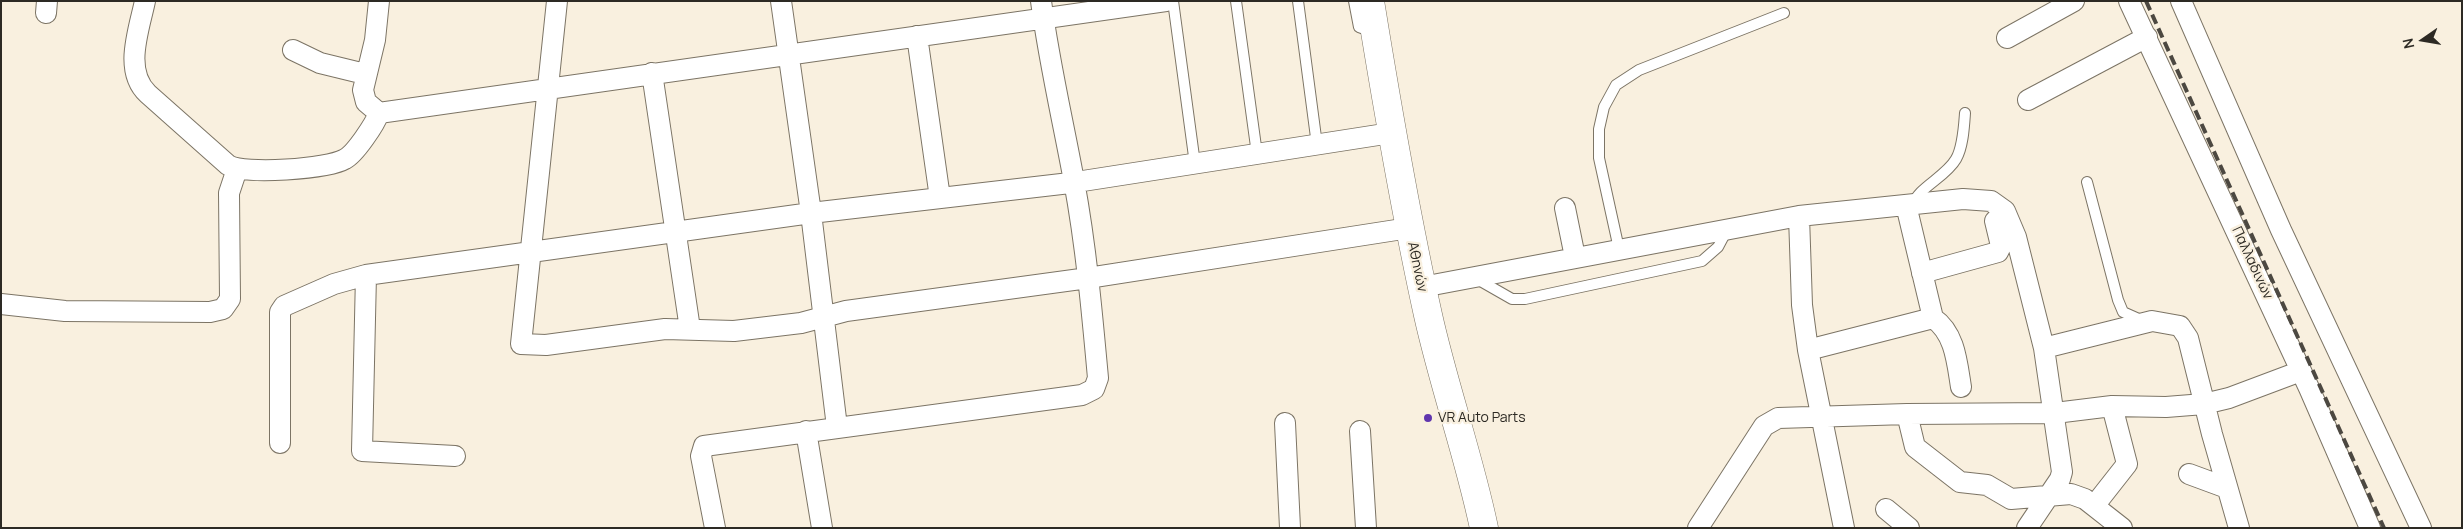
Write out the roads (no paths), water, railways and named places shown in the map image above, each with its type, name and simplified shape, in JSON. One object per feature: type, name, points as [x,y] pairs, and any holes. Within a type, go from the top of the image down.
[{"type":"main road","name":"Αθηνών","points":[[1370,1],[1391,133],[1409,228],[1478,526]]},
{"type":"street","points":[[145,1],[135,58],[138,83],[224,161],[237,169],[297,168],[342,161],[352,153],[379,113]]},
{"type":"street","points":[[379,1],[375,40],[365,74],[364,98],[379,113],[917,36],[1042,10],[1166,1]]},
{"type":"street","points":[[557,1],[521,344],[546,345],[665,329],[734,331],[801,323],[846,310],[1088,278],[1409,228]]},
{"type":"street","points":[[781,1],[811,213],[822,317],[838,427]]},
{"type":"street","points":[[2007,38],[2074,1]]},
{"type":"street","name":"Παλλαδινών","points":[[2129,1],[2301,371],[2370,528]]},
{"type":"street","points":[[2182,1],[2301,275],[2421,528]]},
{"type":"street","points":[[715,528],[701,456],[704,446],[1082,395],[1094,389],[1098,378],[1088,278],[1074,183],[1042,10]]},
{"type":"street","points":[[917,36],[940,198]]},
{"type":"street","points":[[2028,100],[2147,37]]},
{"type":"street","points":[[293,50],[320,63],[365,74]]},
{"type":"street","points":[[652,73],[690,329]]},
{"type":"street","points":[[280,443],[280,312],[284,306],[311,296],[334,284],[366,276],[811,213],[1074,183],[1391,133]]},
{"type":"street","points":[[1,304],[65,311],[210,312],[225,309],[231,297],[229,193],[237,169]]},
{"type":"street","points":[[1422,287],[1799,216],[1963,199],[1991,201],[2005,211],[2016,237],[2044,348],[2055,413],[2062,472],[2060,479],[2027,528]]},
{"type":"street","points":[[1910,205],[1922,273],[1933,318],[1943,324],[1954,349],[1961,387]]},
{"type":"street","points":[[1565,208],[1574,257]]},
{"type":"street","points":[[1799,216],[1802,305],[1808,350],[1844,528]]},
{"type":"street","points":[[1922,273],[1998,252],[2001,246],[1995,221]]},
{"type":"street","points":[[366,276],[362,451],[454,456]]},
{"type":"street","points":[[1808,350],[1933,318]]},
{"type":"street","points":[[2044,348],[2146,322],[2164,322],[2183,329],[2188,338],[2204,404],[2239,528]]},
{"type":"street","points":[[1698,528],[1767,423],[1778,418],[1907,414],[2055,413],[2112,406],[2166,407],[2204,404],[2229,398],[2301,371]]},
{"type":"street","points":[[2094,506],[2128,464],[2112,406]]},
{"type":"street","points":[[1907,414],[1915,447],[1960,482],[1987,485],[2011,499],[2049,494],[2071,494],[2094,506],[2122,528]]},
{"type":"street","points":[[1284,423],[1290,528]]},
{"type":"street","points":[[806,431],[822,528]]},
{"type":"street","points":[[1360,431],[1366,528]]},
{"type":"street","points":[[2189,474],[2227,488]]},
{"type":"street","points":[[1886,509],[1909,528]]},
{"type":"lane","points":[[1173,1],[1195,164]]},
{"type":"lane","points":[[1236,1],[1257,154]]},
{"type":"lane","points":[[1298,1],[1317,145]]},
{"type":"lane","points":[[1354,1],[1359,28],[1375,33]]},
{"type":"lane","points":[[1618,249],[1600,158],[1600,129],[1604,107],[1616,85],[1640,70],[1784,13]]},
{"type":"lane","points":[[1910,205],[1919,192],[1940,179],[1956,159],[1965,113]]},
{"type":"lane","points":[[2087,182],[2118,300],[2123,312],[2132,318],[2146,322]]},
{"type":"lane","points":[[1474,277],[1512,299],[1525,299],[1702,261],[1718,247],[1727,229]]},
{"type":"railway","points":[[2146,1],[2384,528]]},
{"type":"place","name":"VR Auto Parts","points":[[1428,418]]}]
